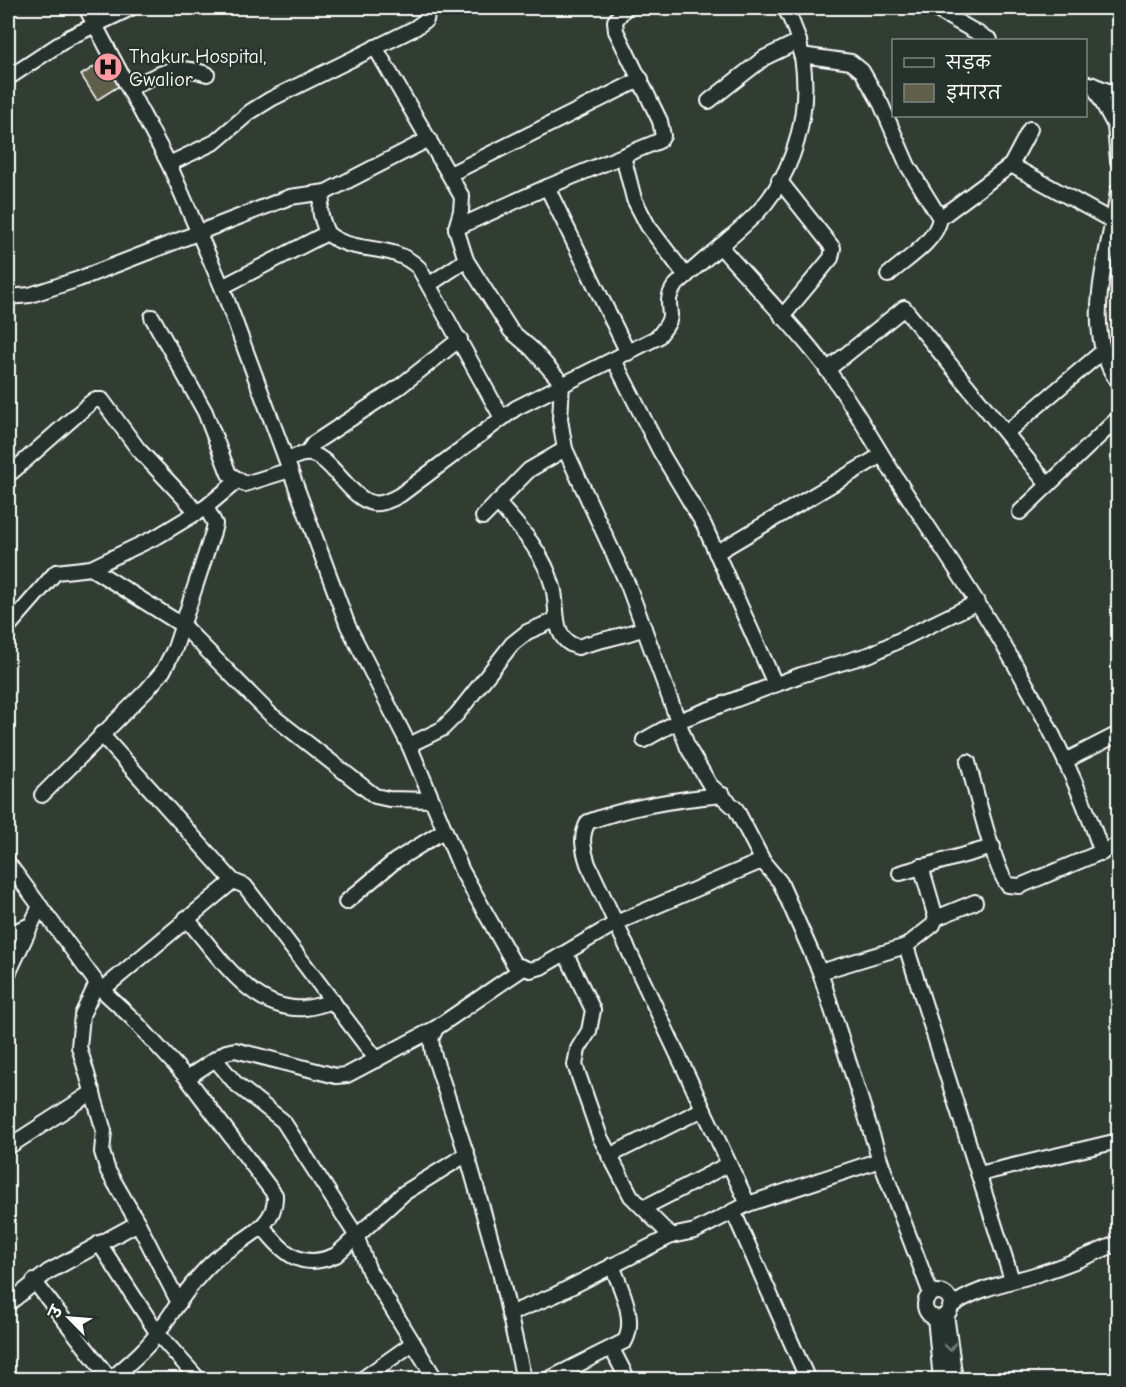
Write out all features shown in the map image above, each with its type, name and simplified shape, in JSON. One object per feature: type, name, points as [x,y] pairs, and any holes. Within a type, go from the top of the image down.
[{"type":"street","points":[[86,8],[169,164],[222,287],[348,626],[409,745],[443,831],[504,949],[514,964],[522,969]]},
{"type":"street","points":[[8,78],[93,24],[131,8]]},
{"type":"street","points":[[169,164],[215,142],[250,112],[271,99],[415,28],[426,20],[428,8]]},
{"type":"street","points":[[456,228],[547,187],[659,141],[663,136],[660,121],[616,32],[615,21],[625,8]]},
{"type":"street","points":[[307,453],[322,459],[361,497],[373,503],[386,502],[400,495],[502,418],[562,383],[658,337],[670,315],[668,297],[686,276],[758,212],[787,167],[804,113],[799,41],[793,22],[785,8]]},
{"type":"street","points":[[933,8],[988,39]]},
{"type":"street","points":[[709,101],[764,58],[799,41]]},
{"type":"street","points":[[375,47],[462,197],[461,212],[456,228],[466,260],[511,331],[532,349],[562,383],[560,419],[565,449],[628,585],[678,721],[699,768],[710,785],[723,795],[743,819],[764,863],[780,882],[820,972],[880,1161],[931,1294],[925,1305],[928,1313],[944,1313],[971,1294],[1071,1263],[1119,1243]]},
{"type":"street","points":[[801,55],[851,63],[862,72],[881,104],[908,166],[940,218]]},
{"type":"street","points":[[129,88],[177,68],[188,68],[207,74]]},
{"type":"street","points":[[450,174],[641,79]]},
{"type":"street","points":[[1089,84],[1119,95]]},
{"type":"street","points":[[1089,84],[1115,126],[1119,162]]},
{"type":"street","points":[[888,274],[932,237],[938,228],[940,218],[1011,165],[1030,129]]},
{"type":"street","points":[[8,297],[30,295],[72,282],[290,197],[326,192],[429,139]]},
{"type":"street","points":[[622,156],[639,208],[658,241],[686,276]]},
{"type":"street","points":[[1011,165],[1114,222]]},
{"type":"street","points":[[779,180],[833,248],[831,258],[782,317]]},
{"type":"street","points":[[547,187],[628,353]]},
{"type":"street","points":[[1119,191],[1099,302],[1098,330],[1109,369],[1119,382]]},
{"type":"street","points":[[326,192],[320,200],[319,210],[327,233],[346,245],[374,247],[403,255],[419,267],[502,418]]},
{"type":"street","points":[[222,287],[327,233]]},
{"type":"street","points":[[720,246],[827,370],[880,456],[957,568],[1035,698],[1067,760],[1102,853]]},
{"type":"street","points":[[430,284],[466,260]]},
{"type":"street","points":[[827,370],[904,308],[1048,485]]},
{"type":"street","points":[[152,317],[205,412],[229,474],[245,484],[252,483],[288,465],[307,453],[314,443],[399,387],[460,339]]},
{"type":"street","points":[[1006,433],[1103,351]]},
{"type":"street","points":[[614,360],[660,451],[704,525],[775,684]]},
{"type":"street","points":[[12,472],[89,404],[94,400],[102,400],[146,457],[215,524],[182,624],[163,671],[147,690],[42,795]]},
{"type":"street","points":[[1020,512],[1119,418]]},
{"type":"street","points":[[483,517],[529,470],[565,449]]},
{"type":"street","points":[[716,553],[880,456]]},
{"type":"street","points":[[8,627],[56,572],[91,568],[202,510],[237,481]]},
{"type":"street","points":[[497,502],[543,561],[554,589],[555,620],[567,642],[578,647],[610,637],[625,636],[644,628]]},
{"type":"street","points":[[91,568],[182,624],[270,714],[375,796],[389,799],[431,800]]},
{"type":"street","points":[[644,740],[678,721],[775,684],[871,654],[976,603]]},
{"type":"street","points":[[409,745],[442,729],[457,714],[512,644],[527,632],[555,620]]},
{"type":"street","points":[[101,734],[233,881],[245,886],[377,1060]]},
{"type":"street","points":[[1067,760],[1119,734]]},
{"type":"street","points":[[968,762],[1003,880],[1014,887],[1119,845]]},
{"type":"street","points":[[723,795],[657,803],[588,822],[583,831],[582,844],[588,864],[748,1204]]},
{"type":"street","points":[[346,902],[395,861],[443,831]]},
{"type":"street","points":[[900,873],[993,848]]},
{"type":"street","points":[[8,863],[99,987],[132,1018],[187,1078],[275,1195],[275,1205],[263,1227],[217,1258],[198,1276],[158,1334],[116,1378],[34,1281]]},
{"type":"street","points":[[187,1078],[226,1052],[241,1051],[269,1061],[336,1076],[347,1075],[436,1028],[522,969],[541,967],[616,923],[757,863],[764,863]]},
{"type":"street","points":[[820,972],[906,946],[933,925],[936,918],[921,866]]},
{"type":"street","points":[[179,1303],[108,1171],[102,1152],[104,1131],[79,1047],[79,1030],[82,1016],[99,987],[233,881]]},
{"type":"street","points":[[936,918],[975,902]]},
{"type":"street","points":[[8,974],[40,906]]},
{"type":"street","points":[[186,918],[236,975],[261,998],[284,1007],[306,1008],[333,1001]]},
{"type":"street","points":[[8,934],[31,925]]},
{"type":"street","points":[[906,946],[1012,1281]]},
{"type":"street","points":[[566,954],[592,1010],[589,1031],[578,1049],[575,1065],[597,1128],[631,1196],[671,1236]]},
{"type":"street","points":[[436,1028],[431,1039],[433,1053],[467,1154],[524,1380]]},
{"type":"street","points":[[215,1059],[236,1084],[283,1121],[356,1235],[369,1271],[436,1380]]},
{"type":"street","points":[[8,1147],[93,1092]]},
{"type":"street","points":[[609,1156],[703,1109]]},
{"type":"street","points":[[979,1174],[1119,1141]]},
{"type":"street","points":[[263,1227],[280,1250],[309,1260],[322,1261],[336,1255],[404,1193],[467,1154]]},
{"type":"street","points":[[509,1314],[555,1295],[671,1236],[695,1231],[748,1204],[880,1161]]},
{"type":"street","points":[[643,1208],[729,1164]]},
{"type":"street","points":[[733,1211],[802,1378]]},
{"type":"street","points":[[8,1304],[34,1281],[138,1223]]},
{"type":"street","points":[[99,1243],[158,1334],[200,1380]]},
{"type":"street","points":[[547,1380],[625,1341],[629,1332],[630,1319],[612,1265]]},
{"type":"street","points":[[931,1294],[943,1293],[949,1299],[944,1313],[941,1380]]},
{"type":"street","points":[[944,1313],[954,1380]]},
{"type":"street","points":[[361,1380],[413,1343]]},
{"type":"street","points":[[612,1349],[628,1380]]},
{"type":"building","points":[[103,61],[119,86],[97,100],[81,75]]},
{"type":"place","name":"Thakur Hospital, Gwalior","points":[[108,67]]}]
